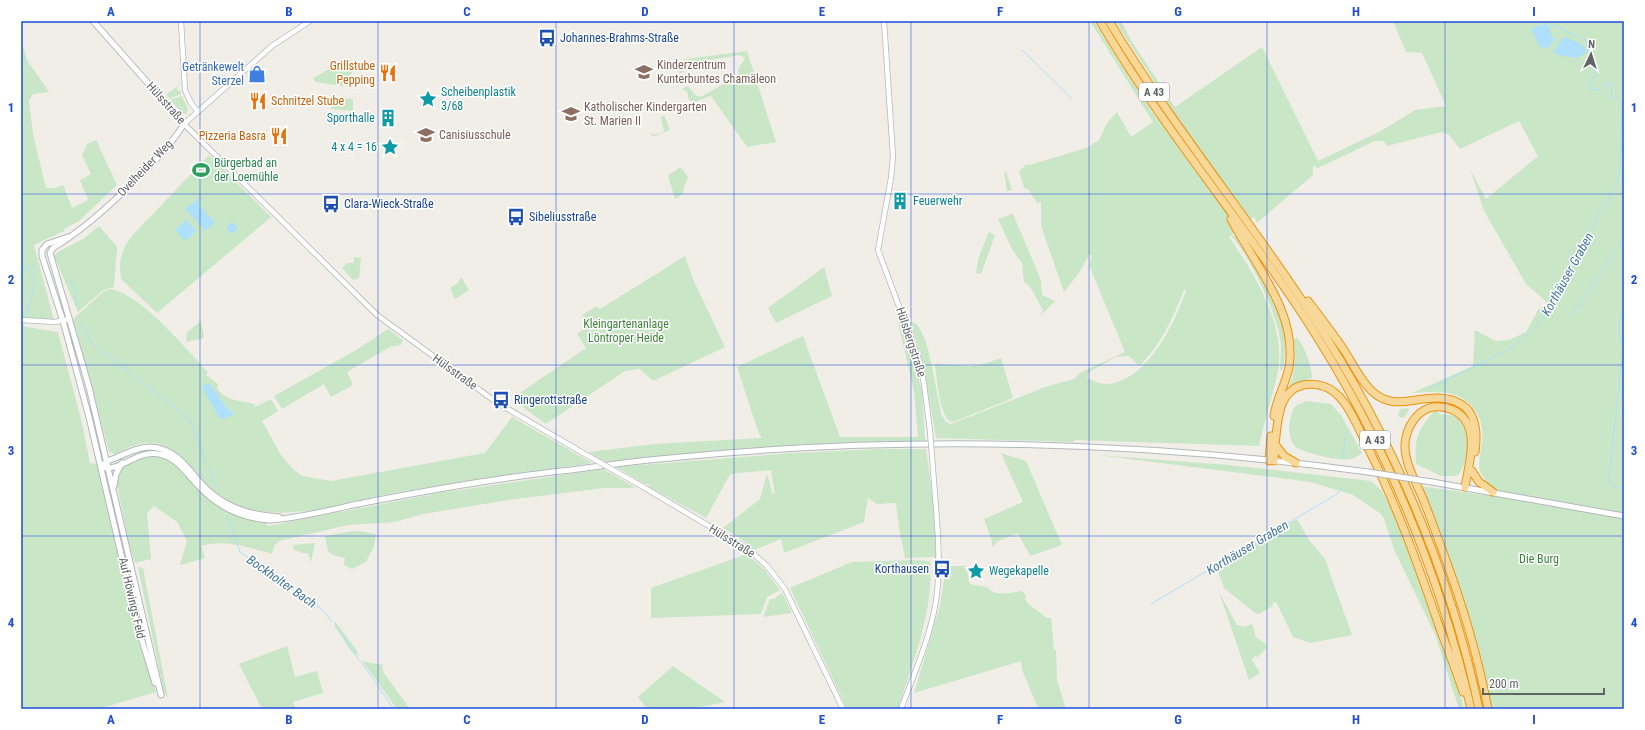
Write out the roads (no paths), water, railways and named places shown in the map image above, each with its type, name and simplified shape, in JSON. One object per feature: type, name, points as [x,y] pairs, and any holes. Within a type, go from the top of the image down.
[{"type":"highway","name":"A 43","points":[[1100,21],[1150,100],[1222,199],[1311,327],[1346,386],[1378,445],[1402,497],[1431,570],[1453,638],[1471,709]]},
{"type":"highway","name":"A 43","points":[[1109,21],[1157,96],[1286,277],[1342,364],[1371,416],[1396,466],[1429,543],[1449,599],[1479,709]]},
{"type":"highway","points":[[1222,199],[1275,297],[1288,334],[1289,367],[1274,414],[1271,461]]},
{"type":"highway","points":[[1286,277],[1300,290],[1373,392],[1388,401],[1399,403],[1431,399],[1451,400],[1464,407],[1470,413],[1477,426],[1478,433],[1472,471],[1467,488]]},
{"type":"highway","points":[[1271,461],[1275,444],[1279,412],[1284,400],[1290,392],[1300,386],[1321,384],[1343,401],[1399,514],[1471,709]]},
{"type":"highway","points":[[1467,488],[1472,440],[1468,424],[1457,412],[1449,408],[1434,407],[1421,412],[1415,418],[1410,427],[1405,444],[1406,453],[1412,473],[1444,553],[1467,624],[1488,709]]},
{"type":"highway","points":[[1275,444],[1284,456],[1296,463]]},
{"type":"highway","points":[[1472,471],[1479,482],[1493,492]]},
{"type":"main road","name":"Hülsstraße","points":[[93,21],[184,124]]},
{"type":"main road","name":"Ovelheider Weg","points":[[71,236],[89,224],[143,173],[161,155],[184,124]]},
{"type":"main road","name":"Auf Höwings Feld","points":[[71,236],[53,248],[50,253],[70,319],[107,461],[161,695],[145,653],[102,468],[63,320],[42,253],[43,247],[47,244],[71,236]]},
{"type":"main road","points":[[296,516],[259,515],[230,506],[210,492],[178,457],[162,449],[142,448],[107,461],[102,468],[109,469],[145,453],[160,454],[170,458],[182,467],[206,494],[222,507],[259,519],[278,519],[296,516],[424,492],[566,470],[682,457],[792,449],[925,445],[1065,446],[1296,463],[1368,472],[1493,492],[1624,516]]},
{"type":"main road","points":[[114,491],[116,474],[122,463]]},
{"type":"street","points":[[181,21],[185,90],[191,103],[198,112]]},
{"type":"street","name":"Ovelheider Weg","points":[[184,124],[272,46],[310,21]]},
{"type":"street","name":"Hülsbergstraße","points":[[884,21],[893,156],[892,178],[878,250],[920,363],[930,431],[938,559],[936,600],[926,642],[902,709]]},
{"type":"street","name":"Hülsstraße","points":[[184,124],[377,314],[496,402],[748,549],[767,566],[785,589],[843,709]]},
{"type":"street","points":[[21,320],[70,319]]},
{"type":"water","points":[[1545,24],[1549,26],[1552,37],[1555,39],[1548,49],[1539,46],[1532,31],[1533,27]]},
{"type":"water","points":[[1564,37],[1580,43],[1586,50],[1585,53],[1576,58],[1562,56],[1553,52]]},
{"type":"water","points":[[202,196],[203,197],[199,201],[199,206],[215,222],[206,231],[185,209]]},
{"type":"water","points":[[186,220],[196,231],[185,241],[175,230]]},
{"type":"water","points":[[230,223],[234,223],[236,224],[236,232],[230,233],[227,230],[227,226]]},
{"type":"water","points":[[208,383],[233,415],[222,419],[218,416],[202,387]]},
{"type":"waterway","points":[[1544,21],[1586,40],[1588,53],[1596,74],[1589,83],[1591,89],[1599,90],[1605,83],[1611,84],[1612,96],[1624,104]]},
{"type":"waterway","points":[[1022,50],[1072,99]]},
{"type":"waterway","name":"Korthäuser Graben","points":[[1429,389],[1513,347],[1534,329],[1543,318],[1562,286],[1586,237],[1617,183],[1620,168],[1622,103]]},
{"type":"waterway","name":"Korthäuser Graben","points":[[1620,146],[1624,150]]},
{"type":"waterway","points":[[1570,318],[1624,238]]},
{"type":"waterway","name":"Bockholter Bach","points":[[28,268],[29,266],[34,268]]},
{"type":"waterway","points":[[21,267],[29,270],[33,275],[34,281],[34,288],[26,317]]},
{"type":"waterway","name":"Bockholter Bach","points":[[69,278],[75,290],[77,305]]},
{"type":"waterway","points":[[1624,305],[1618,328],[1623,348],[1609,479],[1612,486],[1624,489]]},
{"type":"waterway","name":"Bockholter Bach","points":[[80,324],[93,344],[134,376]]},
{"type":"waterway","points":[[21,330],[24,325]]},
{"type":"waterway","name":"Bockholter Bach","points":[[137,378],[190,420],[206,462]]},
{"type":"waterway","name":"Korthäuser Graben","points":[[1343,459],[1346,432]]},
{"type":"waterway","name":"Bockholter Bach","points":[[209,468],[216,488]]},
{"type":"waterway","name":"Korthäuser Graben","points":[[1151,604],[1337,494],[1342,487]]},
{"type":"waterway","name":"Bockholter Bach","points":[[227,516],[240,552],[324,611],[332,622]]},
{"type":"waterway","name":"Bockholter Bach","points":[[335,626],[359,660]]},
{"type":"waterway","name":"Bockholter Bach","points":[[361,662],[394,709]]},
{"type":"place","name":"Johannes-Brahms-Straße","points":[[547,38]]},
{"type":"place","name":"Kinderzentrum Kunterbuntes Chamäleon","points":[[644,72]]},
{"type":"place","name":"Grillstube Pepping","points":[[388,73]]},
{"type":"place","name":"Getränkewelt Sterzel","points":[[257,74]]},
{"type":"place","name":"Scheibenplastik 3/68","points":[[428,99]]},
{"type":"place","name":"Schnitzel Stube","points":[[258,101]]},
{"type":"place","name":"Katholischer Kindergarten St. Marien II","points":[[571,114]]},
{"type":"place","name":"Sporthalle","points":[[388,118]]},
{"type":"place","name":"Canisiusschule","points":[[426,135]]},
{"type":"place","name":"Pizzeria Basra","points":[[279,136]]},
{"type":"place","name":"4 x 4 = 16","points":[[390,147]]},
{"type":"place","name":"Bürgerbad an der Loemühle","points":[[201,170]]},
{"type":"place","name":"Feuerwehr","points":[[900,201]]},
{"type":"place","name":"Clara-Wieck-Straße","points":[[331,204]]},
{"type":"place","name":"Sibeliusstraße","points":[[516,217]]},
{"type":"place","name":"Ringerottstraße","points":[[501,400]]},
{"type":"place","name":"Korthausen","points":[[942,569]]},
{"type":"place","name":"Wegekapelle","points":[[976,571]]},
{"type":"park label","name":"Kleingartenanlage Löntroper Heide","points":[[626,331]]},
{"type":"park label","name":"Die Burg","points":[[1539,559]]}]
